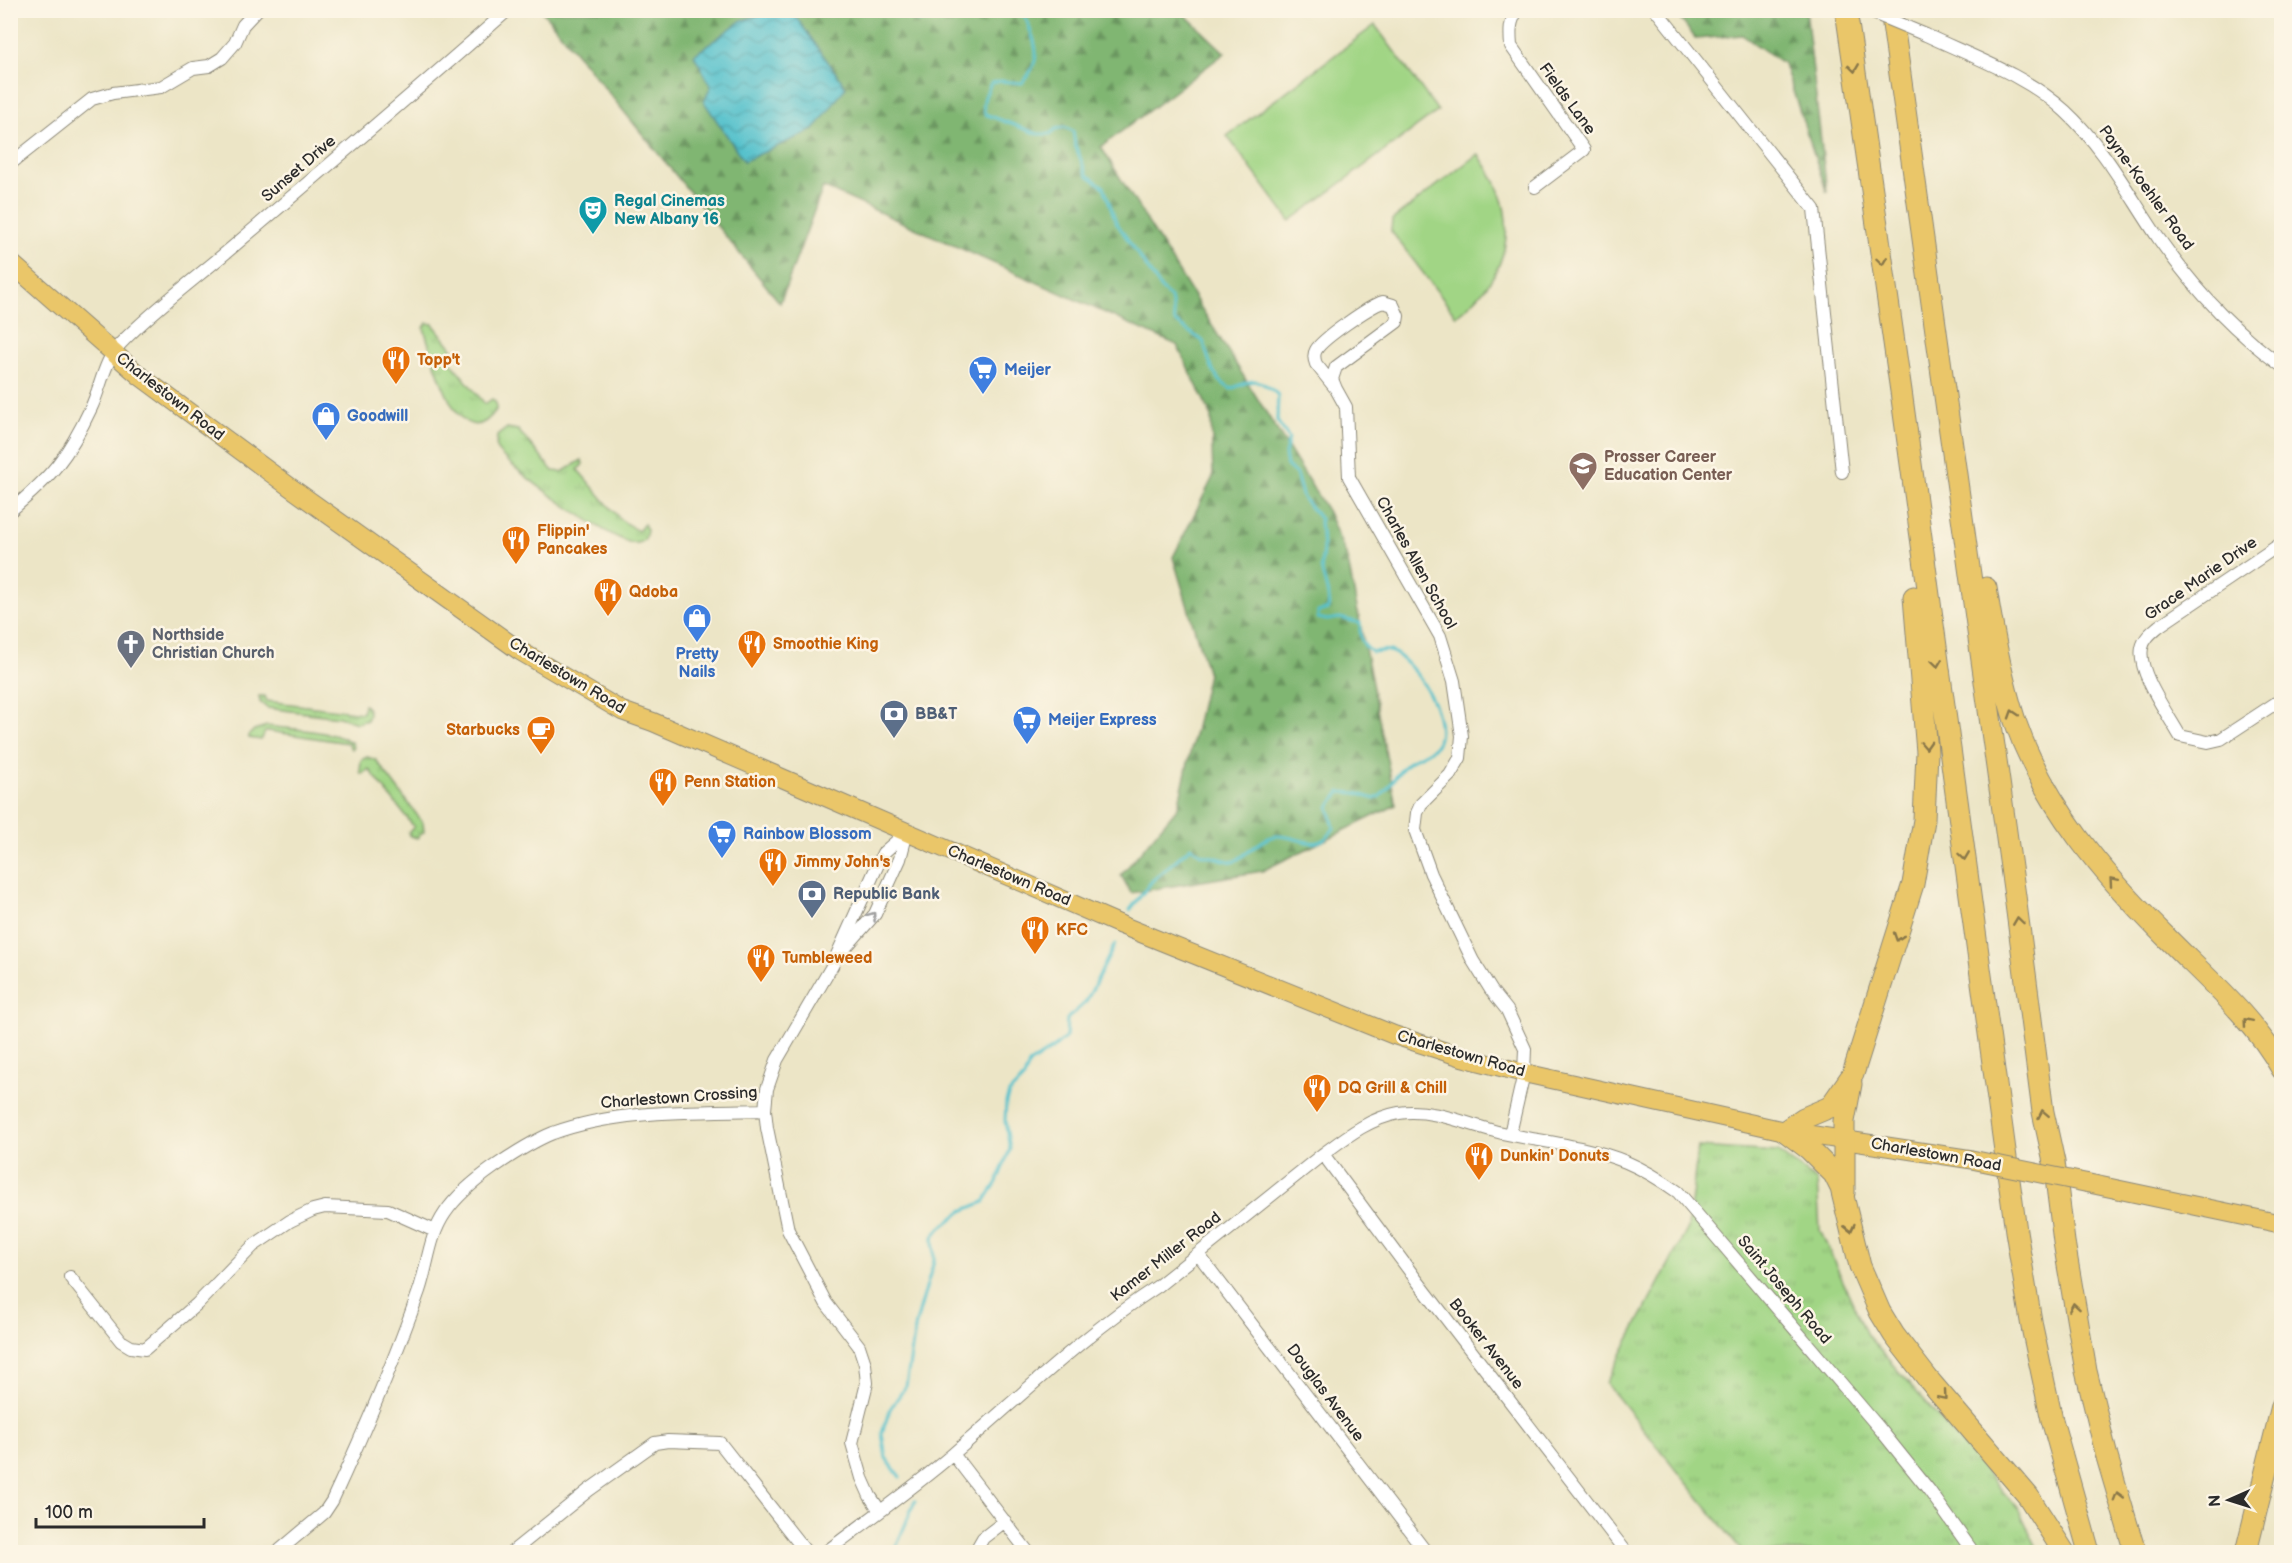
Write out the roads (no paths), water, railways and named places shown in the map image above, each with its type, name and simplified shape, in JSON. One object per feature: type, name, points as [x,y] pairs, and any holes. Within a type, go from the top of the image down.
[{"type":"highway","points":[[1846,10],[2016,1231],[2032,1327],[2052,1420],[2089,1552]]},
{"type":"highway","points":[[1891,10],[2043,1112],[2054,1162],[2078,1328],[2096,1414],[2135,1552]]},
{"type":"highway","points":[[1845,1202],[1844,1121],[1853,1074],[1913,884],[1924,820],[1926,787],[1927,752],[1921,670],[1886,289]]},
{"type":"highway","points":[[1945,394],[1999,666],[2016,724],[2045,786],[2074,833],[2101,867],[2245,1019],[2282,1069]]},
{"type":"highway","points":[[1853,1074],[1830,1107],[1804,1118],[1785,1131],[1809,1149],[1834,1174],[1845,1202],[1860,1266],[1880,1312],[1894,1335],[1928,1379],[2028,1496],[2064,1552]]},
{"type":"highway","points":[[2246,1552],[2282,1406]]},
{"type":"main road","name":"Charlestown Road","points":[[10,262],[112,352],[214,432],[520,651],[557,674],[622,711],[653,722],[1121,925],[1358,1022],[1462,1057],[1524,1073],[1785,1131],[1969,1159],[2282,1224]]},
{"type":"street","points":[[10,164],[92,99],[113,93],[161,87],[193,68],[209,66],[222,58],[236,43],[243,25],[257,10]]},
{"type":"street","name":"Sunset Drive","points":[[112,352],[179,290],[239,242],[508,10]]},
{"type":"street","name":"Fields Lane","points":[[1518,10],[1513,16],[1510,29],[1511,46],[1584,150],[1535,187]]},
{"type":"street","points":[[1656,10],[1814,209],[1842,472]]},
{"type":"street","name":"Payne-Koehler Road","points":[[1866,10],[2027,82],[2065,110],[2104,154],[2159,239],[2219,314],[2253,345],[2282,366]]},
{"type":"street","name":"Charles Allen School","points":[[1336,389],[1316,364],[1314,353],[1317,347],[1377,304],[1383,302],[1393,305],[1398,316],[1397,322],[1336,367],[1332,379],[1346,407],[1349,477],[1436,629],[1454,681],[1462,736],[1460,758],[1450,775],[1421,804],[1415,822],[1417,840],[1473,961],[1515,1023],[1525,1049],[1524,1073]]},
{"type":"street","points":[[10,511],[49,477],[63,460],[78,436],[92,406],[112,352]]},
{"type":"street","name":"Grace Marie Drive","points":[[2282,543],[2159,626],[2145,638],[2142,648],[2142,668],[2180,736],[2208,742],[2221,739],[2282,699]]},
{"type":"street","name":"Charlestown Crossing","points":[[834,960],[875,914],[900,859],[907,832]]},
{"type":"street","name":"Charlestown Crossing","points":[[280,1550],[324,1513],[332,1501],[362,1437],[390,1368],[420,1288],[435,1231],[450,1206],[473,1183],[509,1156],[552,1133],[588,1123],[630,1116],[765,1110],[767,1089],[777,1060],[834,960],[883,853],[907,832]]},
{"type":"street","points":[[1510,1134],[1524,1073]]},
{"type":"street","points":[[765,1110],[788,1230],[826,1303],[859,1346],[865,1364],[867,1383],[852,1443],[862,1478],[880,1511]]},
{"type":"street","name":"Kamer Miller Road","points":[[826,1552],[953,1454],[1077,1347],[1323,1154],[1364,1126],[1399,1113],[1434,1114],[1510,1134]]},
{"type":"street","name":"Saint Joseph Road","points":[[1510,1134],[1607,1155],[1644,1170],[1678,1192],[1880,1429],[1929,1490],[1973,1552]]},
{"type":"street","name":"Booker Avenue","points":[[1323,1154],[1477,1360],[1626,1552]]},
{"type":"street","points":[[70,1277],[121,1341],[131,1347],[145,1348],[196,1304],[253,1246],[290,1221],[313,1210],[325,1207],[388,1210],[435,1231]]},
{"type":"street","name":"Douglas Avenue","points":[[1198,1254],[1426,1552]]},
{"type":"street","points":[[512,1552],[589,1490],[655,1443],[681,1441],[720,1443],[806,1552]]},
{"type":"street","points":[[953,1454],[1028,1552]]},
{"type":"street","points":[[975,1552],[982,1538],[1005,1521]]},
{"type":"water","points":[[772,12],[794,14],[846,87],[814,130],[744,161],[704,102],[711,86],[694,55],[742,20]]},
{"type":"waterway","points":[[909,10],[916,20],[926,20],[935,15],[934,10]]},
{"type":"waterway","points":[[1004,10],[1025,16],[1035,43],[1036,58],[1034,66],[1022,83],[1001,81],[991,83],[984,102],[985,114],[1038,134],[1050,134],[1064,127],[1073,131],[1075,145],[1087,175],[1104,187],[1116,222],[1162,290],[1171,298],[1175,322],[1203,341],[1212,368],[1219,380],[1231,389],[1251,381],[1260,382],[1278,395],[1277,421],[1289,438],[1285,454],[1287,466],[1296,474],[1303,498],[1320,519],[1323,548],[1321,567],[1329,604],[1328,609],[1318,612],[1318,618],[1327,620],[1340,618],[1360,623],[1362,639],[1368,649],[1372,652],[1390,651],[1409,665],[1434,703],[1440,730],[1436,745],[1404,766],[1380,796],[1375,799],[1356,793],[1340,792],[1329,807],[1334,828],[1321,841],[1315,843],[1285,837],[1271,837],[1233,862],[1201,854],[1191,847],[1152,881],[1130,910]]},
{"type":"waterway","points":[[900,1477],[886,1458],[882,1433],[890,1409],[906,1386],[916,1323],[934,1261],[933,1237],[940,1228],[962,1211],[984,1202],[997,1182],[1010,1149],[1005,1121],[1009,1093],[1024,1078],[1029,1064],[1066,1037],[1067,1019],[1086,1002],[1115,944]]},
{"type":"waterway","points":[[894,1552],[915,1501]]},
{"type":"place","name":"Regal Cinemas New Albany 16","points":[[593,236]]},
{"type":"place","name":"Topp't","points":[[396,386]]},
{"type":"place","name":"Meijer","points":[[983,396]]},
{"type":"place","name":"Goodwill","points":[[326,442]]},
{"type":"place","name":"Prosser Career Education Center","points":[[1583,492]]},
{"type":"place","name":"Flippin' Pancakes","points":[[516,566]]},
{"type":"place","name":"Qdoba","points":[[608,618]]},
{"type":"place","name":"Pretty Nails","points":[[697,644]]},
{"type":"place","name":"Northside Christian Church","points":[[131,670]]},
{"type":"place","name":"Smoothie King","points":[[752,670]]},
{"type":"place","name":"BB&T","points":[[894,740]]},
{"type":"place","name":"Meijer Express","points":[[1027,746]]},
{"type":"place","name":"Starbucks","points":[[541,756]]},
{"type":"place","name":"Penn Station","points":[[663,808]]},
{"type":"place","name":"Rainbow Blossom","points":[[722,860]]},
{"type":"place","name":"Jimmy John's","points":[[773,888]]},
{"type":"place","name":"Republic Bank","points":[[812,920]]},
{"type":"place","name":"KFC","points":[[1035,956]]},
{"type":"place","name":"Tumbleweed","points":[[761,984]]},
{"type":"place","name":"DQ Grill & Chill","points":[[1317,1114]]},
{"type":"place","name":"Dunkin' Donuts","points":[[1479,1182]]}]
